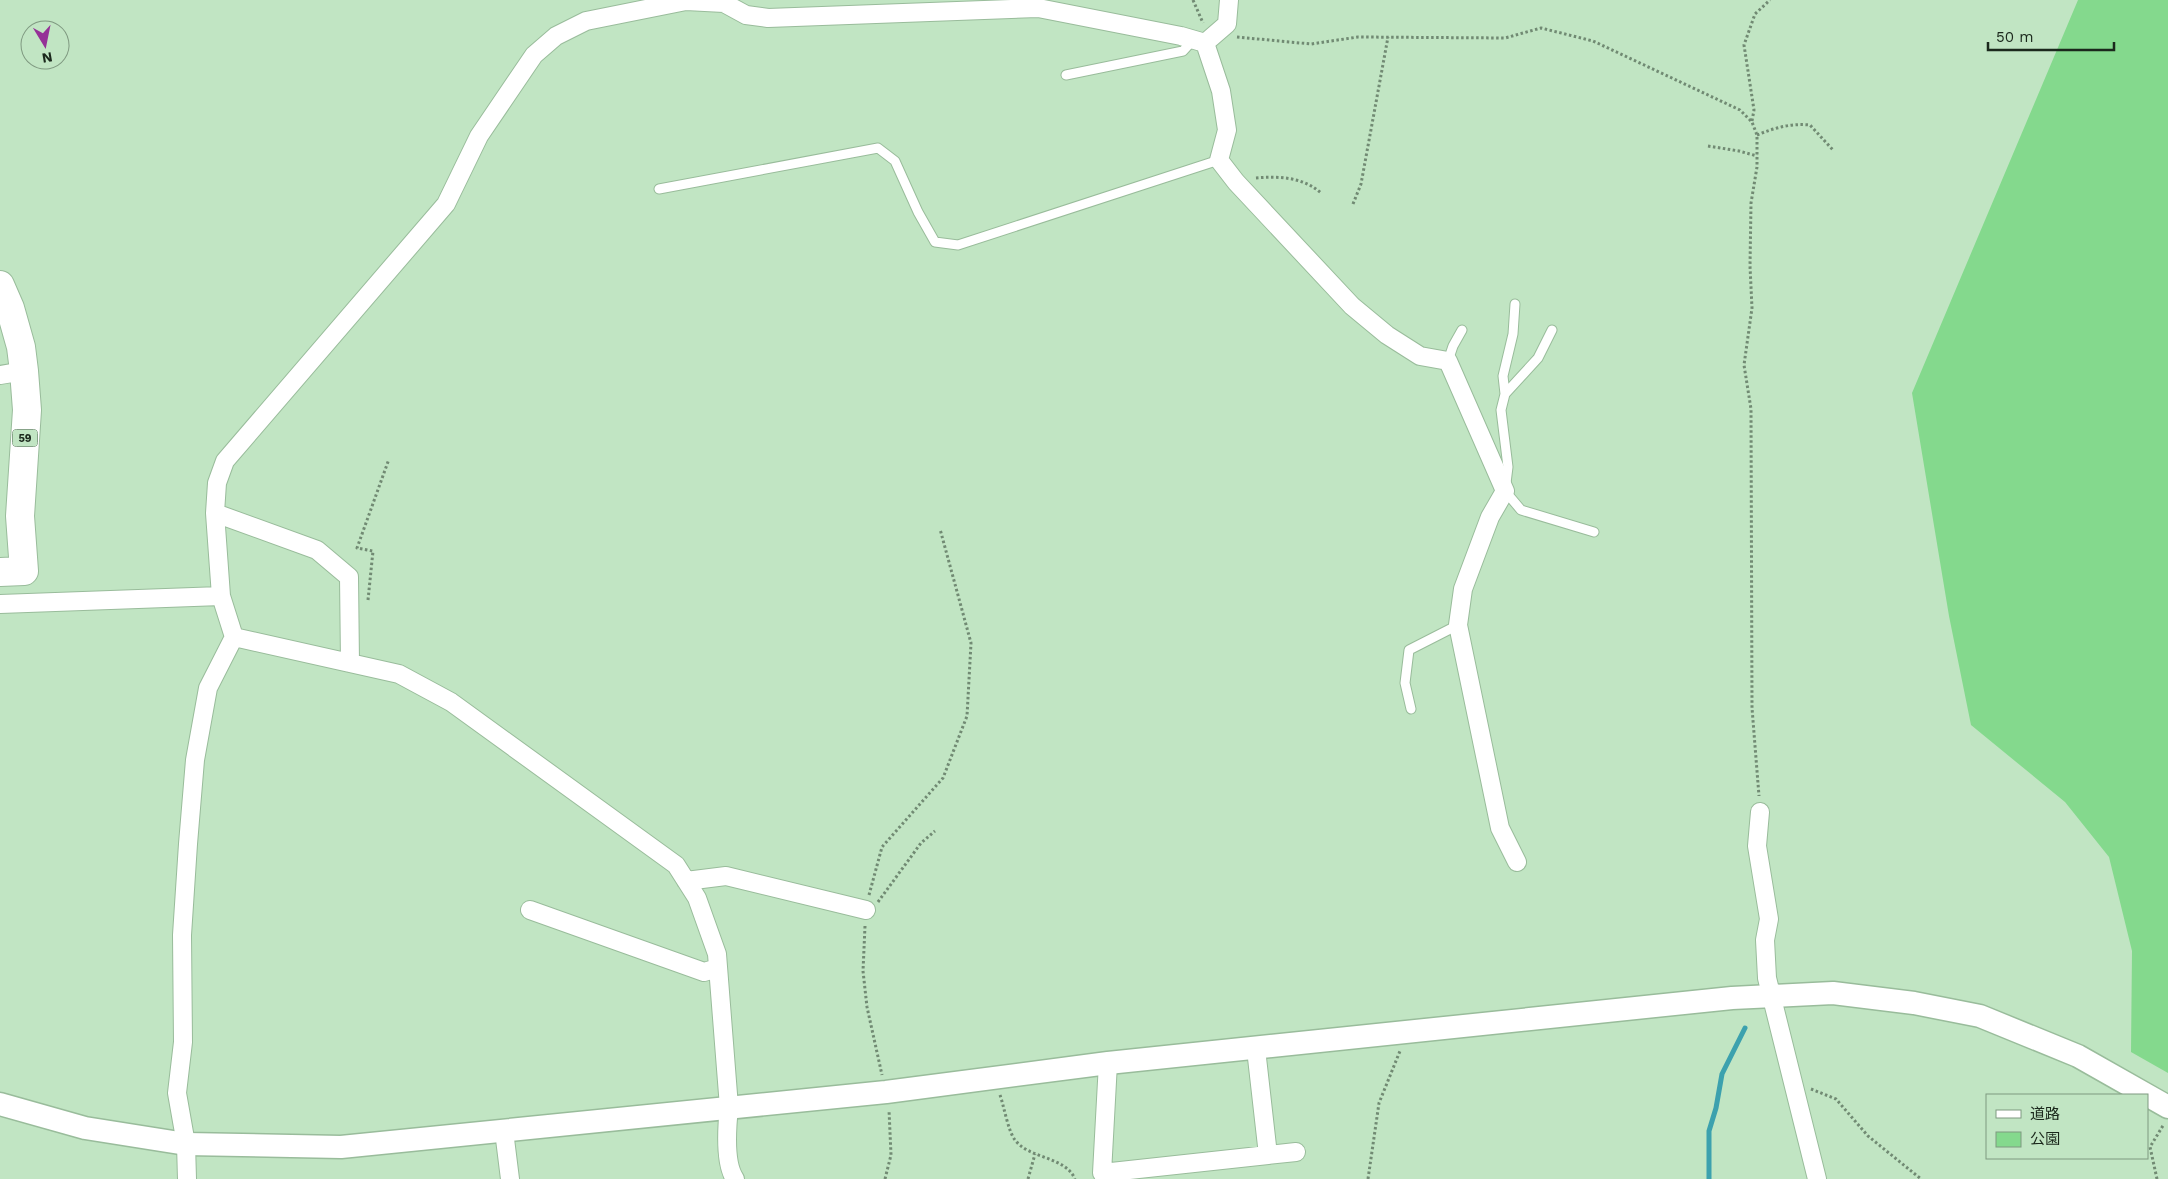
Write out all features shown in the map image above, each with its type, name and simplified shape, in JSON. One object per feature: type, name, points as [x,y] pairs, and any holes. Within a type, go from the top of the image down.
[{"type":"main road","name":"59","points":[[0,285],[10,308],[21,347],[12,373],[27,410],[20,516],[24,571],[0,572]]},
{"type":"street","points":[[187,1179],[186,1144],[177,1093],[183,1042],[182,935],[194,779],[208,688],[234,637],[221,596],[215,512],[217,483],[225,461],[446,204],[479,136],[534,55],[556,36],[586,21],[686,1],[724,3],[746,15],[768,18],[1038,8],[1200,41],[1227,24],[1229,0]]},
{"type":"street","points":[[1200,41],[1221,90],[1227,130],[1219,160],[1236,182],[1352,306],[1387,335],[1420,356],[1448,361],[1505,491],[1490,517],[1463,589],[1458,625],[1500,828],[1517,862]]},
{"type":"street","points":[[215,512],[317,550],[349,577],[350,663]]},
{"type":"street","points":[[0,604],[221,596]]},
{"type":"street","points":[[234,637],[399,674],[451,702],[676,865],[697,898],[717,954],[729,1107],[727,1131],[731,1173],[735,1179]]},
{"type":"street","points":[[1760,812],[1757,846],[1769,919],[1766,950],[1767,978],[1817,1179]]},
{"type":"street","points":[[686,880],[726,876],[866,910]]},
{"type":"street","points":[[530,910],[704,972],[718,968]]},
{"type":"street","points":[[0,1104],[85,1128],[186,1144],[341,1147],[886,1092],[1108,1064],[1732,998],[1833,993],[1914,1003],[1980,1016],[2078,1056],[2145,1094]]},
{"type":"street","points":[[1256,1049],[1268,1155]]},
{"type":"street","points":[[1108,1064],[1102,1176],[1296,1152]]},
{"type":"street","points":[[2148,1096],[2168,1107]]},
{"type":"street","points":[[504,1131],[510,1179]]},
{"type":"lane","points":[[1066,75],[1183,51],[1200,41]]},
{"type":"lane","points":[[659,189],[878,148],[895,161],[918,212],[935,242],[958,245],[1219,160]]},
{"type":"lane","points":[[1515,304],[1513,334],[1503,376],[1505,394],[1501,410],[1508,467],[1505,491],[1521,510],[1594,532]]},
{"type":"lane","points":[[1448,361],[1453,346],[1462,330]]},
{"type":"lane","points":[[1505,394],[1538,358],[1552,330]]},
{"type":"lane","points":[[1411,708],[1405,683],[1409,650],[1458,625]]},
{"type":"path","points":[[1193,0],[1205,27],[1200,41],[1230,36],[1312,44],[1358,37],[1505,38],[1541,28],[1593,41],[1740,110],[1752,122],[1757,135],[1757,156],[1751,203],[1750,266],[1752,308],[1744,365],[1751,409],[1752,708],[1760,812]]},
{"type":"path","points":[[1752,122],[1754,110],[1744,45],[1755,14],[1770,0]]},
{"type":"path","points":[[1353,204],[1360,184],[1388,37]]},
{"type":"path","points":[[1757,135],[1772,129],[1799,123],[1810,124],[1833,150]]},
{"type":"path","points":[[1708,146],[1739,150],[1757,156]]},
{"type":"path","points":[[1236,182],[1276,177],[1311,184],[1321,192]]},
{"type":"path","points":[[367,608],[373,551],[358,548],[389,460]]},
{"type":"path","points":[[885,1179],[891,1155],[890,1115],[867,1008],[863,971],[866,910],[882,847],[943,778],[967,716],[971,643],[940,529]]},
{"type":"path","points":[[866,910],[880,901],[921,843],[935,831]]},
{"type":"path","points":[[1368,1179],[1378,1103],[1395,1060],[1410,1033]]},
{"type":"path","points":[[994,1078],[1014,1140],[1035,1154],[1066,1167],[1074,1179]]},
{"type":"path","points":[[1793,1087],[1806,1088],[1836,1099],[1868,1136],[1921,1179]]},
{"type":"path","points":[[2157,1179],[2150,1147],[2168,1116]]},
{"type":"path","points":[[1028,1179],[1035,1154]]},
{"type":"green space","points":[[2078,0],[2168,0],[2168,1073],[2131,1052],[2132,951],[2109,857],[2065,802],[1971,725],[1949,616],[1912,393]]},
{"type":"waterway","points":[[1709,1179],[1709,1131],[1716,1108],[1722,1074],[1745,1028]]}]
